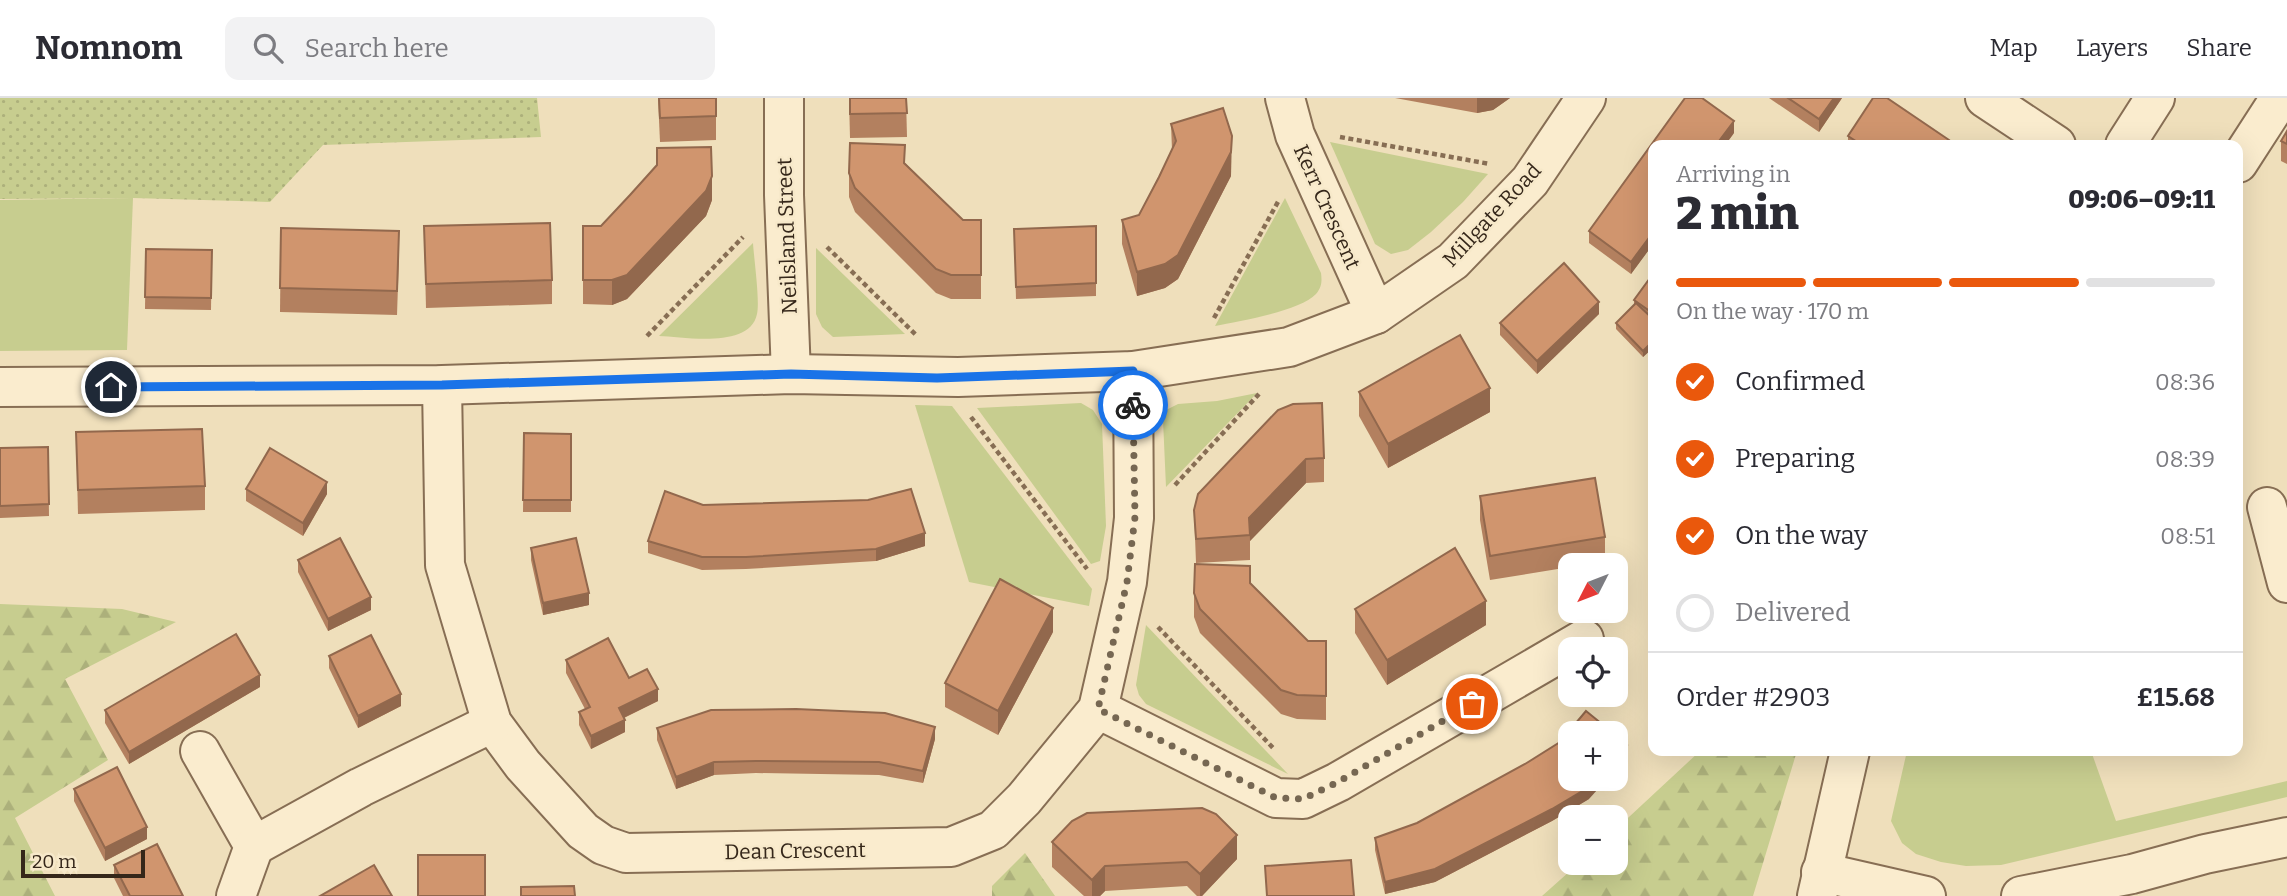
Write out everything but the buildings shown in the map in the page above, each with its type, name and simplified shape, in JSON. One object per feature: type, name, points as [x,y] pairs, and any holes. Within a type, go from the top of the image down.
[{"type":"street","name":"Neilsland Street","points":[[784,98],[784,200],[791,374]]},
{"type":"street","name":"Millgate Road","points":[[0,387],[442,385],[791,374],[958,377],[1133,371],[1289,347],[1376,314],[1453,261],[1530,181],[1587,98]]},
{"type":"street","points":[[1985,98],[2048,140]]},
{"type":"street","points":[[2128,140],[2155,98]]},
{"type":"street","points":[[2243,155],[2280,98]]},
{"type":"street","name":"Kerr Crescent","points":[[1294,127],[1376,314]]},
{"type":"street","name":"Dean Crescent","points":[[442,385],[445,565],[492,723],[523,765],[583,831],[603,845],[626,853],[868,850],[951,847],[993,830],[1024,799],[1098,709],[1127,582],[1133,529],[1133,371]]},
{"type":"street","points":[[2267,507],[2287,583]]},
{"type":"street","points":[[1098,709],[1276,798],[1303,799],[1338,782],[1558,654]]},
{"type":"street","points":[[236,896],[254,846],[361,787],[492,723]]},
{"type":"street","points":[[200,751],[254,846]]},
{"type":"street","points":[[1849,756],[1819,884],[1926,896]]},
{"type":"street","points":[[2021,896],[2137,885],[2205,854],[2287,837]]},
{"type":"path","points":[[1190,362],[1294,127],[1535,173]]},
{"type":"path","points":[[606,380],[784,200],[958,377]]},
{"type":"path","points":[[1133,529],[1265,388]]},
{"type":"green space","points":[[0,98],[537,98],[541,137],[323,145],[270,202],[133,198],[0,199]]},
{"type":"green space","points":[[1330,142],[1488,174],[1431,232],[1408,250],[1391,254],[1375,244]]},
{"type":"green space","points":[[133,198],[127,350],[0,351],[0,200]]},
{"type":"green space","points":[[1285,198],[1321,273],[1319,289],[1308,300],[1284,310],[1215,326]]},
{"type":"green space","points":[[753,243],[758,308],[752,325],[730,337],[715,339],[659,336]]},
{"type":"green space","points":[[816,248],[905,334],[833,337],[822,327],[816,314]]},
{"type":"green space","points":[[1257,393],[1166,487],[1163,420],[1166,410],[1178,404],[1217,401]]},
{"type":"green space","points":[[1081,403],[1093,410],[1102,424],[1106,526],[1100,561],[1091,564],[977,408]]},
{"type":"green space","points":[[915,405],[952,406],[1092,589],[1089,606],[969,582]]},
{"type":"green space","points":[[0,604],[122,609],[176,622],[65,679],[108,760],[15,818],[55,896],[0,896]]},
{"type":"green space","points":[[1146,625],[1288,774],[1146,704],[1136,685]]},
{"type":"green space","points":[[1695,756],[1795,756],[1753,896],[1542,896],[1566,875],[1628,875],[1628,818]]},
{"type":"green space","points":[[1906,756],[2093,756],[2116,821],[2287,781],[2287,797],[2001,865],[1966,866],[1916,854],[1902,843],[1891,821]]},
{"type":"green space","points":[[1025,853],[1055,896],[992,896],[992,886]]},
{"type":"way so far","points":[[1133,405],[1135,517],[1127,582],[1098,709],[1276,798],[1303,799],[1338,782],[1472,704]]},
{"type":"route","points":[[111,387],[442,385],[791,374],[937,378],[1133,371],[1133,405]]}]
